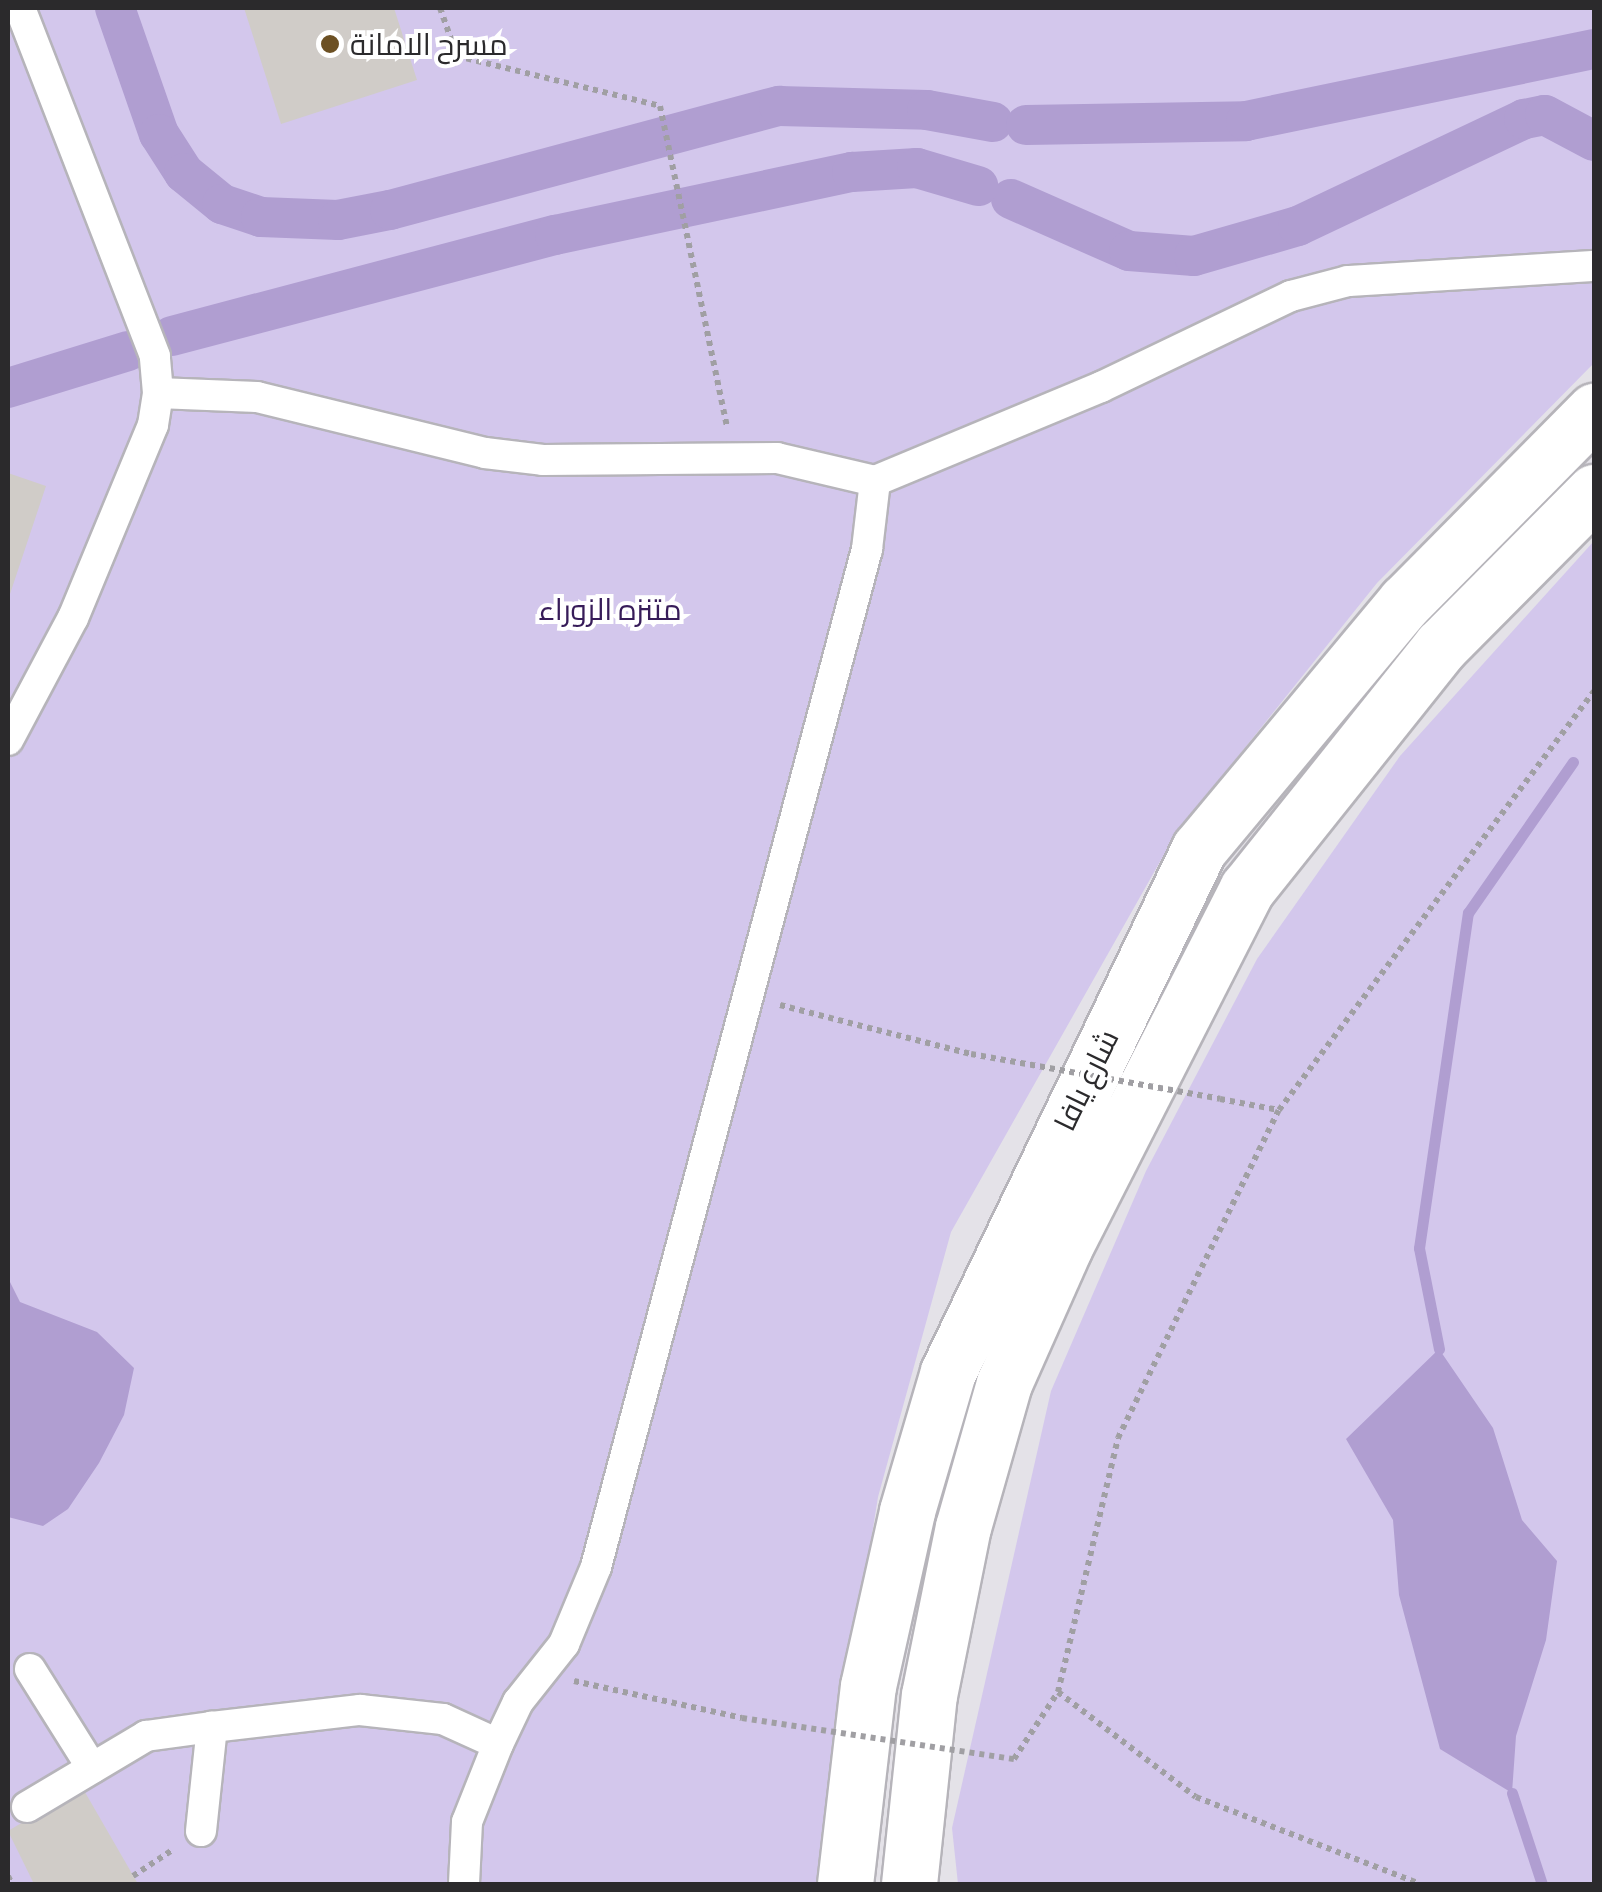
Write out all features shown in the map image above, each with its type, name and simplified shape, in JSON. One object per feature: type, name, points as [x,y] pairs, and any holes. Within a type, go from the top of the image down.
[{"type":"highway","name":"شارع يافا","points":[[845,1884],[868,1686],[906,1511],[948,1372],[1200,849],[1404,602],[1594,411]]},
{"type":"highway","name":"شارع يافا","points":[[909,1884],[929,1695],[963,1528],[1004,1383],[1066,1246],[1247,889],[1441,646],[1594,492]]},
{"type":"street","points":[[8,740],[74,618],[153,424],[158,393],[155,356],[20,8]]},
{"type":"street","points":[[158,393],[256,397],[420,441],[543,460],[777,458],[875,481],[1101,387],[1291,296],[1348,282],[1594,266]]},
{"type":"street","points":[[464,1884],[467,1822],[498,1744],[539,1673],[584,1608],[867,549],[875,481]]},
{"type":"street","points":[[30,1669],[92,1768]]},
{"type":"street","points":[[27,1806],[146,1736],[360,1710],[443,1719],[498,1744]]},
{"type":"street","points":[[201,1832],[212,1728]]},
{"type":"path","points":[[440,8],[457,56],[660,106],[733,458]]},
{"type":"path","points":[[539,1673],[742,1718],[1014,1760],[1058,1692],[1118,1438],[1279,1110],[1594,691]]},
{"type":"path","points":[[750,997],[971,1054],[1279,1110]]},
{"type":"path","points":[[1058,1692],[1196,1797],[1420,1884]]},
{"type":"path","points":[[133,1876],[201,1832]]},
{"type":"path","points":[[8,1876],[12,1884]]},
{"type":"green space","name":"متنزه الزوراء","points":[[8,8],[1594,8],[1594,363],[1377,583],[1175,835],[951,1232],[878,1497],[816,1884],[8,1884]]},
{"type":"green space","points":[[1594,541],[1594,1884],[958,1884],[952,1828],[1051,1391],[1146,1171],[1257,959],[1400,756]]},
{"type":"shaded area","points":[[8,1278],[20,1302],[97,1332],[134,1368],[124,1415],[99,1463],[68,1509],[43,1526],[8,1517]]},
{"type":"shaded area","points":[[1439,1349],[1493,1428],[1522,1520],[1557,1561],[1546,1640],[1516,1736],[1512,1793],[1440,1749],[1399,1595],[1393,1520],[1346,1439]]},
{"type":"building","name":"مسرح الامانة","points":[[244,8],[394,8],[417,80],[281,124]]},
{"type":"building","points":[[8,473],[46,486],[8,600]]},
{"type":"building","points":[[82,1787],[138,1884],[34,1884],[8,1831]]},
{"type":"waterway","points":[[115,8],[159,134],[184,173],[222,204],[261,217],[338,220],[390,210],[779,106],[927,110],[993,122]]},
{"type":"waterway","points":[[1026,125],[1246,121],[1594,49]]},
{"type":"waterway","points":[[1011,199],[1129,251],[1194,256],[1298,226],[1524,119],[1545,115],[1594,141]]},
{"type":"waterway","points":[[172,336],[555,235],[852,172],[917,168],[978,186]]},
{"type":"waterway","points":[[8,388],[128,351]]},
{"type":"waterway","points":[[1439,1349],[1419,1248],[1468,913],[1573,762]]},
{"type":"waterway","points":[[1512,1793],[1542,1884]]},
{"type":"place","name":"مسرح الامانة","points":[[330,44]]}]
